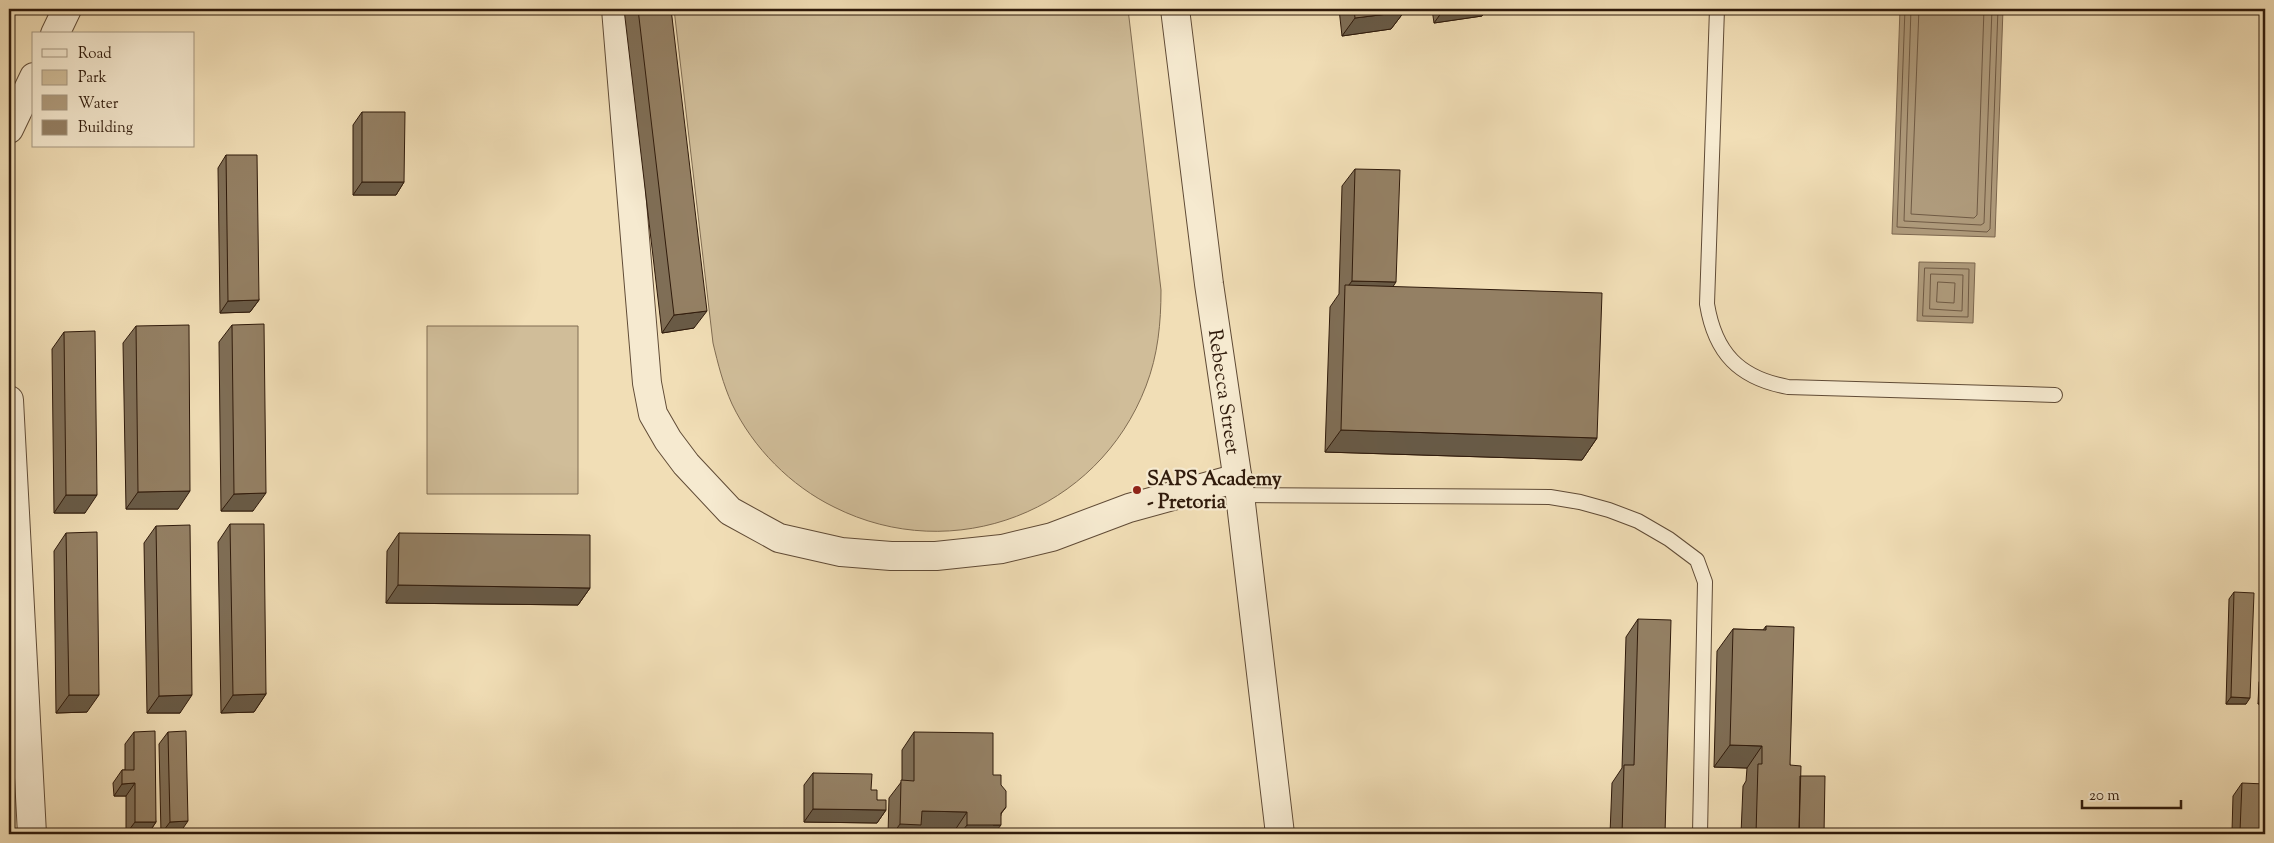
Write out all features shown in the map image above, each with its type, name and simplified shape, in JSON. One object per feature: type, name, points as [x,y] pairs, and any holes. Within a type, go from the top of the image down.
[{"type":"street","points":[[55,32],[66,9]]},
{"type":"street","points":[[616,9],[647,383],[653,414],[686,464],[730,511],[779,538],[841,552],[891,556],[936,556],[1002,549],[1052,537],[1129,508],[1239,487]]},
{"type":"street","name":"Rebecca Street","points":[[1175,9],[1209,284],[1239,487],[1280,834]]},
{"type":"street","points":[[9,129],[32,81]]},
{"type":"street","points":[[9,400],[32,834]]},
{"type":"lane","points":[[1717,9],[1708,304],[1716,338],[1724,352],[1736,365],[1752,376],[1769,384],[1788,387],[2055,395]]},
{"type":"lane","points":[[1239,487],[1550,497],[1609,510],[1638,521],[1669,539],[1697,560],[1705,582],[1700,834]]},
{"type":"green space","points":[[674,9],[1128,9],[1161,290],[1160,315],[1156,351],[1146,386],[1124,430],[1094,467],[1058,495],[1017,516],[972,528],[926,531],[880,524],[834,507],[788,477],[762,450],[751,436],[732,404],[723,381],[713,343]]},
{"type":"green space","points":[[427,326],[578,326],[578,494],[427,494]]},
{"type":"water","points":[[1900,9],[2003,9],[1995,237],[1892,234]]},
{"type":"water","points":[[1919,262],[1975,263],[1973,323],[1917,321]]},
{"type":"building","points":[[638,9],[671,9],[707,311],[674,315]]},
{"type":"building","points":[[1354,9],[1403,9],[1404,12],[1355,18]]},
{"type":"building","points":[[362,112],[405,112],[404,182],[362,182]]},
{"type":"building","points":[[226,155],[257,155],[259,300],[228,301]]},
{"type":"building","points":[[1355,169],[1400,170],[1396,282],[1352,281]]},
{"type":"building","points":[[1345,285],[1602,293],[1597,438],[1341,430]]},
{"type":"building","points":[[264,324],[266,493],[234,494],[232,325]]},
{"type":"building","points":[[189,325],[190,491],[138,492],[136,326]]},
{"type":"building","points":[[95,331],[97,495],[66,495],[64,332]]},
{"type":"building","points":[[230,524],[264,524],[266,694],[233,695]]},
{"type":"building","points":[[190,525],[192,695],[159,696],[156,526]]},
{"type":"building","points":[[97,532],[99,695],[69,695],[66,533]]},
{"type":"building","points":[[399,533],[590,535],[590,588],[398,585]]},
{"type":"building","points":[[2234,592],[2254,593],[2250,698],[2231,697]]},
{"type":"building","points":[[1638,619],[1671,620],[1665,834],[1622,834],[1624,765],[1634,765]]},
{"type":"building","points":[[1766,626],[1794,627],[1790,765],[1801,766],[1799,834],[1756,834],[1758,764],[1762,764],[1762,746],[1730,745],[1733,629],[1766,630]]},
{"type":"building","points":[[155,731],[156,822],[135,822],[135,783],[122,784],[122,770],[134,770],[134,732]]},
{"type":"building","points":[[186,731],[188,821],[170,822],[168,732]]},
{"type":"building","points":[[914,732],[993,733],[993,775],[1001,775],[1001,785],[1006,791],[1006,807],[1001,813],[1001,825],[967,825],[967,812],[922,811],[921,825],[900,824],[901,780],[914,781]]},
{"type":"building","points":[[813,773],[872,774],[871,790],[877,790],[877,800],[886,800],[886,810],[813,809]]},
{"type":"building","points":[[1800,776],[1825,776],[1824,834],[1799,834]]},
{"type":"building","points":[[2242,783],[2265,784],[2265,834],[2225,834],[2225,830],[2240,831]]},
{"type":"place","name":"SAPS Academy - Pretoria","points":[[1137,490]]}]
